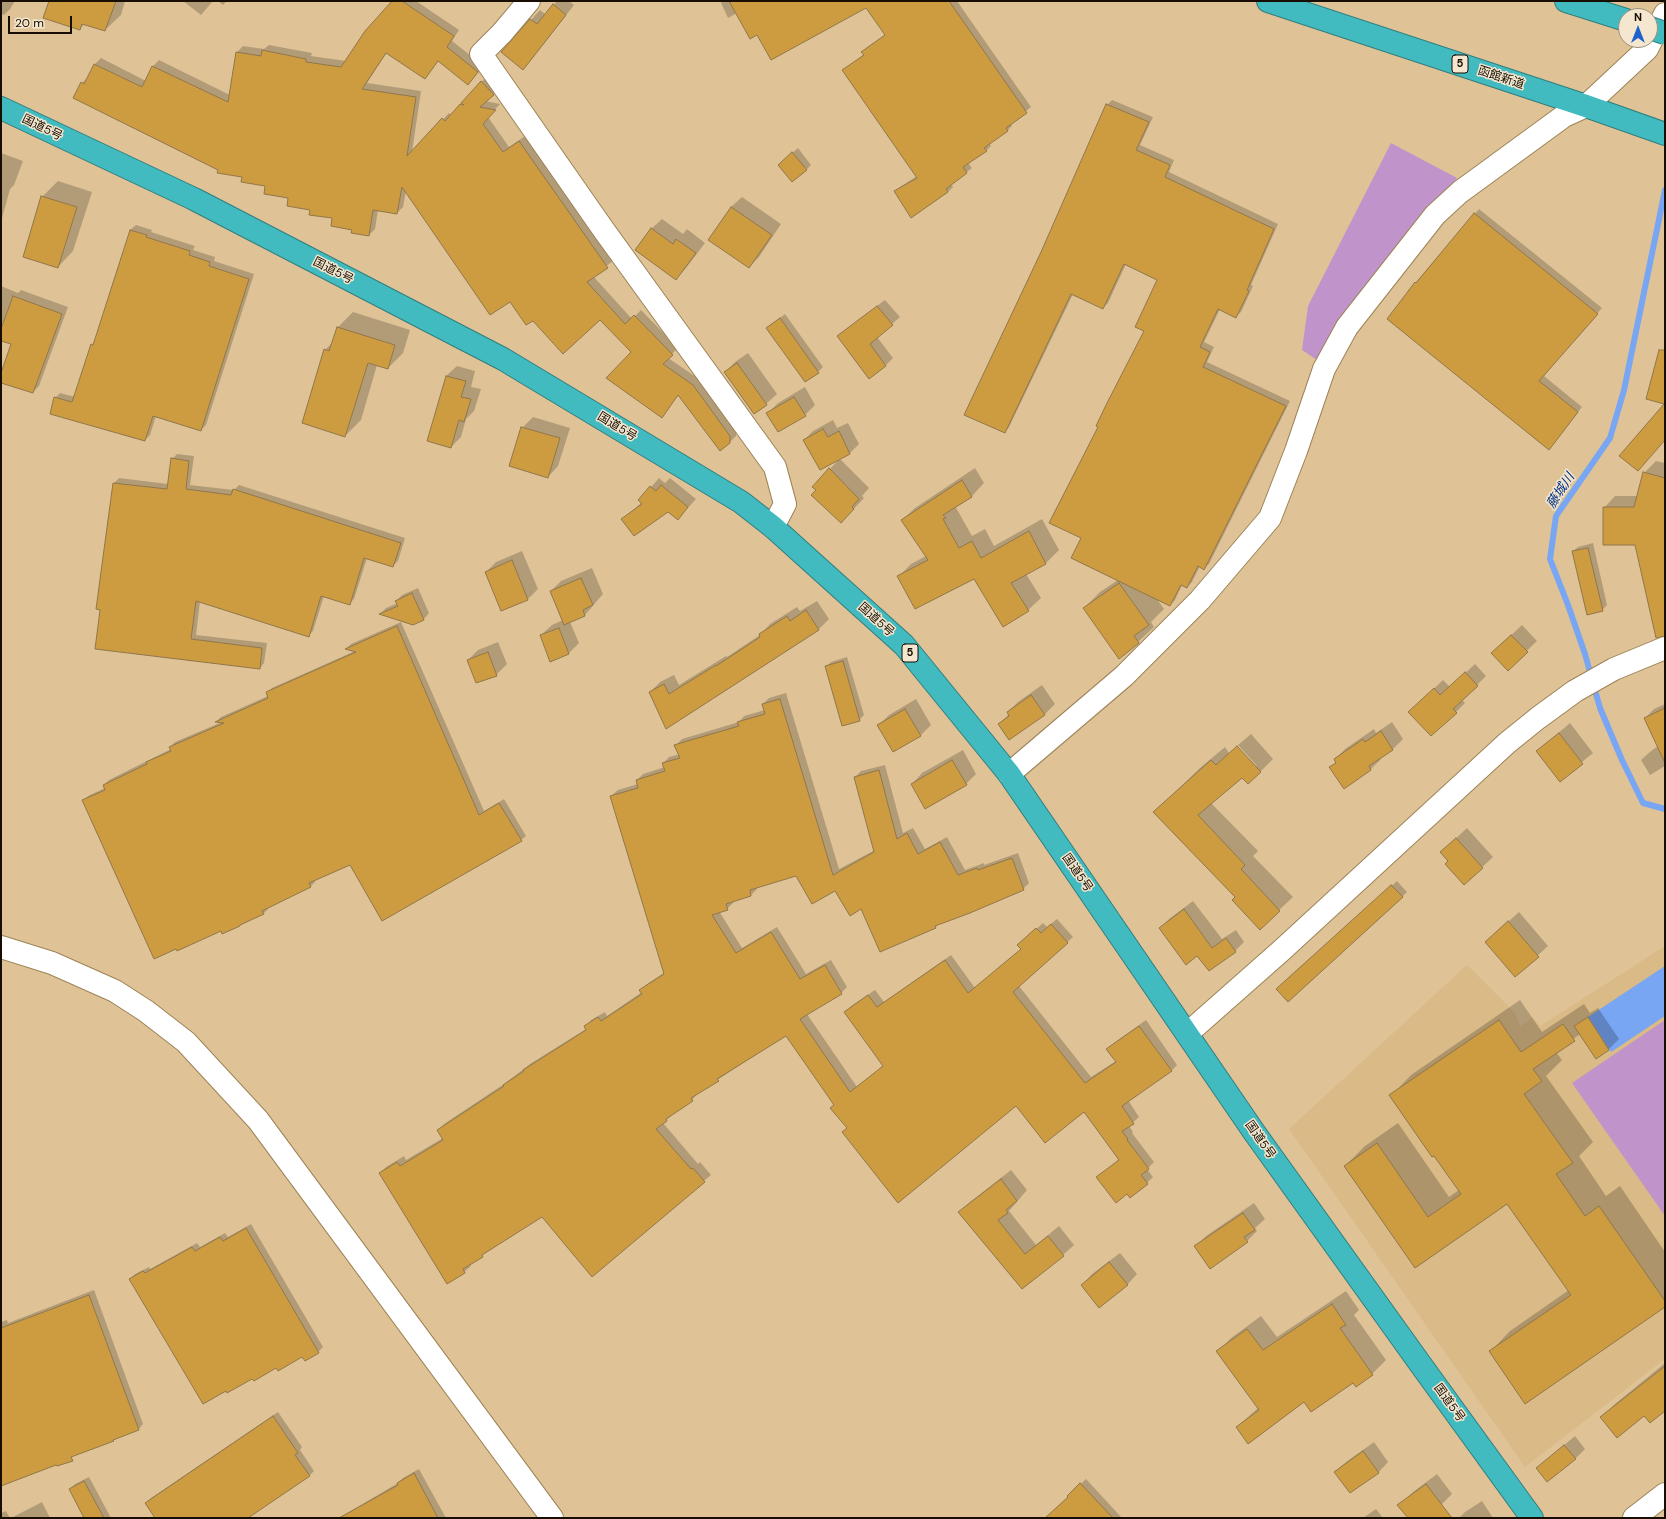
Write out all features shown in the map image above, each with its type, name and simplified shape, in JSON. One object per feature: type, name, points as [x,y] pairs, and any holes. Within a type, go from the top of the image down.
[{"type":"highway","name":"函館新道","points":[[1268,1],[1586,106],[1658,132]]},
{"type":"highway","points":[[1566,1],[1618,17]]},
{"type":"highway","name":"国道5号","points":[[1,108],[194,199],[504,359],[742,502],[773,527],[904,645],[1009,774],[1188,1033],[1254,1132],[1532,1518]]},
{"type":"street","points":[[529,1],[502,33],[481,54],[613,242],[775,467],[785,504],[773,527]]},
{"type":"street","points":[[1009,774],[1124,676],[1200,600],[1270,518],[1296,451],[1324,369],[1347,327],[1435,215],[1460,192],[1564,116],[1586,106],[1647,49],[1665,14]]},
{"type":"street","points":[[1188,1033],[1282,950],[1507,743],[1575,691],[1614,670],[1665,648]]},
{"type":"street","points":[[1,947],[52,964],[115,991],[146,1011],[186,1042],[258,1120],[552,1518]]},
{"type":"street","points":[[1634,1518],[1665,1494]]},
{"type":"shaded area","points":[[1391,143],[1457,178],[1317,360],[1302,350],[1308,306]]},
{"type":"shaded area","points":[[1665,946],[1665,1359],[1525,1467],[1289,1129],[1467,965],[1515,1013],[1520,1026],[1533,1017],[1540,1026]]},
{"type":"shaded area","points":[[1665,1020],[1665,1216],[1572,1083]]},
{"type":"water","points":[[1665,966],[1665,1016],[1611,1052],[1588,1017]]},
{"type":"building","points":[[49,1],[116,1],[105,31],[82,24],[80,30],[43,18]]},
{"type":"building","points":[[392,1],[402,1],[454,36],[447,47],[478,72],[468,85],[438,61],[425,79],[386,53],[362,89],[416,97],[407,156],[442,118],[445,121],[460,104],[464,105],[461,103],[481,81],[494,95],[480,107],[496,110],[483,124],[503,152],[519,141],[608,268],[587,282],[625,324],[634,315],[673,355],[663,364],[693,385],[730,436],[730,443],[720,451],[678,395],[662,418],[606,378],[631,352],[600,320],[563,354],[533,321],[526,325],[510,302],[490,315],[402,187],[397,214],[373,210],[369,236],[351,233],[352,230],[331,226],[332,218],[309,215],[310,210],[287,206],[288,198],[264,194],[265,186],[241,182],[242,177],[217,173],[218,170],[73,98],[81,82],[84,84],[94,64],[142,87],[152,66],[228,102],[236,52],[261,56],[262,50],[306,59],[306,62],[341,67],[365,31]]},
{"type":"building","points":[[729,1],[949,1],[1027,113],[1006,128],[1008,131],[984,148],[987,151],[963,167],[967,173],[946,189],[948,192],[911,218],[894,191],[917,178],[842,70],[864,55],[861,52],[885,35],[866,8],[771,60],[757,35],[750,39]]},
{"type":"building","points":[[553,4],[566,15],[523,70],[501,52],[530,19],[537,24]]},
{"type":"building","points":[[1106,104],[1149,122],[1136,150],[1170,165],[1165,177],[1274,229],[1247,290],[1249,291],[1236,318],[1218,309],[1200,347],[1210,352],[1203,367],[1286,406],[1204,570],[1198,566],[1187,588],[1181,585],[1170,606],[1071,558],[1081,538],[1049,523],[1098,427],[1096,426],[1107,403],[1144,331],[1135,327],[1157,280],[1124,264],[1103,309],[1071,294],[1005,433],[964,415],[1041,252]]},
{"type":"building","points":[[792,152],[807,170],[792,182],[778,165]]},
{"type":"building","points":[[41,196],[77,207],[58,268],[23,257]]},
{"type":"building","points":[[731,207],[772,235],[749,268],[708,240]]},
{"type":"building","points":[[1474,213],[1598,314],[1539,381],[1578,412],[1549,450],[1387,319],[1415,282],[1416,283]]},
{"type":"building","points":[[651,228],[673,244],[676,239],[696,253],[676,280],[635,250]]},
{"type":"building","points":[[130,230],[147,235],[146,237],[190,251],[189,255],[210,262],[209,266],[249,279],[201,431],[153,416],[145,441],[50,414],[54,397],[72,402],[91,344],[93,345]]},
{"type":"building","points":[[13,296],[62,314],[33,393],[1,383],[1,373],[11,344],[1,341],[1,329]]},
{"type":"building","points":[[877,306],[893,325],[870,344],[886,366],[869,379],[837,336]]},
{"type":"building","points":[[780,318],[819,373],[805,382],[766,328]]},
{"type":"building","points":[[337,327],[395,345],[388,369],[368,363],[345,437],[302,423],[324,349],[329,351]]},
{"type":"building","points":[[1659,350],[1665,350],[1665,440],[1638,471],[1619,456],[1664,404],[1646,399]]},
{"type":"building","points":[[737,363],[767,405],[754,414],[724,372]]},
{"type":"building","points":[[446,376],[466,381],[461,397],[471,399],[464,422],[459,420],[451,448],[427,441]]},
{"type":"building","points":[[794,397],[806,416],[778,432],[766,413]]},
{"type":"building","points":[[521,427],[560,438],[548,478],[509,466]]},
{"type":"building","points":[[823,429],[828,437],[839,431],[850,454],[820,470],[803,440]]},
{"type":"building","points":[[171,458],[189,461],[186,489],[231,495],[233,489],[401,543],[393,567],[364,558],[350,605],[321,596],[309,637],[196,601],[191,639],[262,648],[260,669],[95,649],[100,610],[96,609],[113,483],[167,489]]},
{"type":"building","points":[[829,468],[859,499],[852,507],[854,509],[841,523],[811,495],[816,490],[812,487]]},
{"type":"building","points":[[1643,472],[1665,478],[1665,636],[1656,638],[1635,545],[1603,545],[1603,507],[1634,507]]},
{"type":"building","points":[[962,480],[972,497],[943,515],[946,518],[943,519],[959,548],[972,541],[981,558],[1029,531],[1046,564],[1011,583],[1029,611],[1003,627],[974,579],[915,609],[897,576],[928,560],[901,520]]},
{"type":"building","points":[[661,485],[688,507],[678,520],[668,512],[634,536],[621,519],[642,504],[638,500],[650,486],[656,491]]},
{"type":"building","points":[[1588,548],[1603,611],[1587,615],[1572,551]]},
{"type":"building","points":[[512,560],[528,600],[501,611],[485,572]]},
{"type":"building","points":[[581,578],[593,605],[583,610],[585,616],[564,625],[550,591]]},
{"type":"building","points":[[1119,583],[1149,625],[1134,636],[1139,643],[1119,659],[1083,608]]},
{"type":"building","points":[[412,593],[424,620],[413,625],[379,614],[398,606],[395,601]]},
{"type":"building","points":[[806,610],[819,630],[666,729],[649,692],[664,684],[669,694],[716,666],[760,637],[759,634],[787,616],[790,621]]},
{"type":"building","points":[[397,626],[479,815],[499,803],[522,841],[382,921],[350,865],[309,883],[311,887],[262,911],[264,914],[240,926],[222,934],[221,931],[177,951],[176,949],[154,959],[82,800],[105,790],[103,785],[147,764],[146,762],[171,751],[169,747],[224,723],[215,722],[268,698],[266,692],[356,652],[345,649]]},
{"type":"building","points":[[559,628],[569,654],[550,662],[540,635]]},
{"type":"building","points":[[1511,635],[1528,652],[1508,671],[1491,653]]},
{"type":"building","points":[[488,652],[497,676],[476,683],[467,660]]},
{"type":"building","points":[[843,661],[860,721],[842,726],[825,666]]},
{"type":"building","points":[[1465,672],[1478,686],[1453,709],[1457,713],[1431,736],[1408,712],[1434,688],[1440,695]]},
{"type":"building","points":[[1031,695],[1045,715],[1009,740],[998,724],[1009,716],[1007,712]]},
{"type":"building","points":[[780,699],[833,875],[874,852],[854,777],[879,770],[897,839],[907,833],[918,854],[940,842],[958,875],[977,868],[978,870],[1012,858],[1024,890],[935,926],[936,928],[880,952],[861,909],[850,916],[835,891],[812,904],[796,876],[750,890],[751,896],[726,904],[728,910],[712,915],[736,953],[771,932],[800,979],[825,965],[842,994],[800,1019],[850,1092],[883,1066],[844,1012],[868,995],[877,1007],[945,960],[968,993],[1021,949],[1017,945],[1036,928],[1041,933],[1051,924],[1068,943],[1013,992],[1085,1083],[1116,1062],[1106,1049],[1139,1026],[1172,1071],[1122,1106],[1134,1124],[1122,1131],[1149,1169],[1141,1175],[1148,1184],[1130,1198],[1127,1194],[1116,1203],[1096,1177],[1119,1160],[1084,1112],[1045,1143],[1016,1106],[898,1203],[842,1132],[847,1128],[830,1108],[834,1105],[786,1036],[717,1079],[719,1081],[691,1098],[693,1101],[666,1119],[667,1121],[656,1129],[691,1169],[693,1168],[705,1182],[592,1277],[542,1217],[482,1255],[483,1257],[463,1269],[465,1273],[447,1284],[379,1173],[397,1162],[400,1166],[443,1140],[437,1130],[504,1086],[503,1085],[524,1071],[523,1070],[586,1030],[584,1026],[598,1017],[601,1021],[642,994],[639,990],[664,974],[610,796],[638,788],[636,780],[665,771],[662,763],[680,758],[674,745],[739,726],[737,722],[765,714],[762,704]]},
{"type":"building","points":[[1665,708],[1665,763],[1644,718]]},
{"type":"building","points":[[905,709],[921,736],[893,752],[877,725]]},
{"type":"building","points":[[1381,731],[1393,750],[1369,766],[1371,770],[1344,789],[1329,767],[1336,763],[1334,759],[1363,739],[1365,742]]},
{"type":"building","points":[[1559,733],[1583,764],[1560,782],[1536,751]]},
{"type":"building","points":[[1237,746],[1261,772],[1248,784],[1242,778],[1198,815],[1245,865],[1241,869],[1280,911],[1260,930],[1232,900],[1235,897],[1153,812],[1211,760],[1216,765]]},
{"type":"building","points":[[952,760],[967,785],[925,809],[911,784]]},
{"type":"building","points":[[1456,838],[1483,868],[1464,885],[1445,864],[1448,861],[1440,852]]},
{"type":"building","points":[[1391,885],[1403,897],[1288,1002],[1276,989]]},
{"type":"building","points":[[1184,909],[1212,948],[1226,938],[1236,952],[1209,971],[1197,956],[1186,965],[1159,928]]},
{"type":"building","points":[[1508,921],[1539,957],[1515,977],[1485,942]]},
{"type":"building","points":[[1588,1017],[1609,1050],[1596,1059],[1574,1026]]},
{"type":"building","points":[[1499,1020],[1521,1052],[1563,1024],[1575,1041],[1533,1069],[1542,1081],[1524,1094],[1573,1163],[1556,1174],[1585,1216],[1599,1206],[1665,1301],[1665,1307],[1525,1404],[1489,1351],[1571,1295],[1507,1204],[1415,1268],[1344,1166],[1377,1143],[1428,1217],[1461,1194],[1434,1156],[1432,1157],[1389,1095]]},
{"type":"building","points":[[1001,1179],[1017,1201],[1006,1210],[1008,1213],[998,1220],[1025,1254],[1048,1236],[1064,1256],[1022,1289],[958,1212]]},
{"type":"building","points":[[1243,1213],[1255,1230],[1244,1237],[1248,1242],[1210,1269],[1194,1246]]},
{"type":"building","points":[[246,1228],[319,1353],[305,1361],[302,1357],[278,1371],[276,1368],[254,1381],[252,1379],[203,1404],[129,1279],[143,1271],[145,1273],[192,1247],[195,1251],[220,1237],[223,1241]]},
{"type":"building","points":[[1109,1262],[1128,1285],[1099,1308],[1081,1285]]},
{"type":"building","points":[[89,1295],[139,1430],[71,1457],[73,1461],[57,1466],[56,1465],[1,1486],[1,1328]]},
{"type":"building","points":[[1332,1304],[1346,1325],[1340,1328],[1373,1375],[1356,1387],[1353,1383],[1311,1412],[1304,1402],[1248,1444],[1236,1427],[1259,1410],[1216,1351],[1247,1329],[1263,1350]]},
{"type":"building","points":[[1665,1366],[1665,1411],[1650,1423],[1644,1416],[1617,1438],[1600,1417]]},
{"type":"building","points":[[273,1416],[298,1453],[295,1455],[310,1476],[248,1518],[155,1518],[145,1503]]},
{"type":"building","points":[[1564,1445],[1576,1459],[1547,1482],[1536,1468]]},
{"type":"building","points":[[1363,1451],[1379,1473],[1350,1493],[1334,1472]]},
{"type":"building","points":[[414,1473],[438,1518],[339,1518],[398,1485],[397,1483]]},
{"type":"building","points":[[84,1481],[104,1518],[84,1518],[69,1489]]},
{"type":"building","points":[[1080,1483],[1113,1518],[1045,1518],[1068,1497],[1067,1496]]},
{"type":"building","points":[[1426,1484],[1452,1518],[1408,1518],[1397,1505]]},
{"type":"waterway","name":"藤城川","points":[[1665,190],[1624,390],[1610,438],[1556,516],[1550,559],[1585,654],[1600,708],[1622,760],[1643,803],[1665,809]]}]
